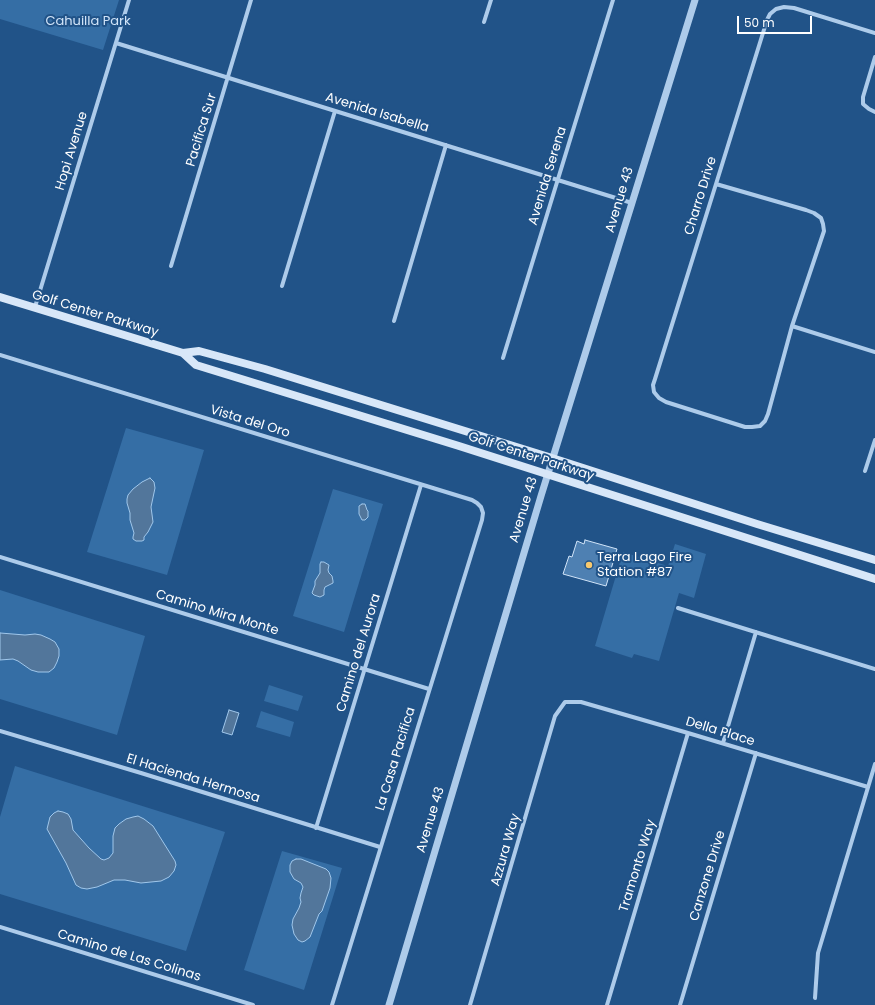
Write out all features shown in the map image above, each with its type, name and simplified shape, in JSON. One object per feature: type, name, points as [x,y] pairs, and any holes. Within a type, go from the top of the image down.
[{"type":"main road","name":"Golf Center Parkway","points":[[0,297],[183,353],[199,351],[236,361],[552,458],[750,522],[875,560]]},
{"type":"main road","name":"Golf Center Parkway","points":[[183,353],[196,365],[547,474],[875,579]]},
{"type":"street","name":"Hopi Avenue","points":[[35,308],[129,0]]},
{"type":"street","name":"Pacifica Sur","points":[[171,266],[251,0]]},
{"type":"street","points":[[484,22],[491,0]]},
{"type":"street","name":"Avenida Serena","points":[[503,358],[613,0]]},
{"type":"street","name":"Avenue 43","points":[[389,1005],[547,474],[695,0]]},
{"type":"street","name":"Charro Drive","points":[[792,326],[768,414],[765,421],[760,426],[745,427],[666,402],[659,398],[654,392],[655,379],[766,20],[776,9],[784,7],[794,8],[875,33]]},
{"type":"street","name":"Avenida Isabella","points":[[116,43],[632,203]]},
{"type":"street","points":[[875,57],[863,96],[863,104],[869,110],[875,112]]},
{"type":"street","points":[[282,286],[335,111]]},
{"type":"street","points":[[394,321],[446,145]]},
{"type":"street","points":[[716,184],[806,210],[814,213],[820,218],[824,231],[792,326],[875,352]]},
{"type":"street","name":"Vista del Oro","points":[[0,355],[472,500],[480,507],[482,520]]},
{"type":"street","points":[[866,471],[875,440]]},
{"type":"street","name":"Camino del Aurora","points":[[316,828],[421,485]]},
{"type":"street","name":"La Casa Pacifica","points":[[332,1005],[482,520]]},
{"type":"street","name":"Camino Mira Monte","points":[[0,557],[429,689]]},
{"type":"street","points":[[678,608],[875,669]]},
{"type":"street","points":[[723,743],[756,632]]},
{"type":"street","name":"Della Place","points":[[565,702],[581,702],[868,787]]},
{"type":"street","name":"Azzura Way","points":[[470,1005],[555,716],[565,702]]},
{"type":"street","name":"El Hacienda Hermosa","points":[[0,731],[380,847]]},
{"type":"street","name":"Tramonto Way","points":[[607,1005],[688,733]]},
{"type":"street","name":"Canzone Drive","points":[[680,1005],[756,753]]},
{"type":"street","points":[[815,998],[818,953],[875,764]]},
{"type":"street","name":"Camino de Las Colinas","points":[[0,927],[253,1005]]},
{"type":"green space","name":"Cahuilla Park","points":[[0,0],[119,0],[103,50],[0,19]]},
{"type":"green space","points":[[126,428],[204,450],[167,575],[87,552]]},
{"type":"green space","points":[[333,489],[383,504],[344,632],[293,616]]},
{"type":"green space","points":[[675,544],[706,554],[694,598],[679,593],[659,661],[634,654],[632,658],[595,646],[623,552],[668,566]]},
{"type":"green space","points":[[0,590],[145,636],[117,735],[0,699]]},
{"type":"green space","points":[[269,685],[303,696],[298,711],[264,701]]},
{"type":"green space","points":[[261,711],[294,722],[290,737],[256,727]]},
{"type":"green space","points":[[15,766],[225,832],[186,951],[0,894],[0,817]]},
{"type":"green space","points":[[282,851],[342,868],[304,990],[244,970]]},
{"type":"shaded area","points":[[150,478],[154,482],[155,488],[151,507],[153,522],[144,537],[144,540],[136,541],[133,539],[134,533],[130,520],[127,499],[128,495],[133,489]]},
{"type":"shaded area","points":[[365,504],[368,511],[368,517],[365,520],[362,520],[359,514],[359,506]]},
{"type":"shaded area","points":[[321,562],[329,565],[328,570],[332,576],[333,583],[325,587],[324,595],[320,597],[312,593],[315,581],[320,573]]},
{"type":"shaded area","points":[[0,633],[25,635],[35,634],[41,635],[55,642],[59,649],[59,656],[54,668],[49,672],[38,672],[31,670],[13,659],[0,660]]},
{"type":"shaded area","points":[[229,710],[239,713],[232,735],[222,732]]},
{"type":"shaded area","points":[[58,811],[68,814],[71,819],[73,830],[89,848],[104,860],[109,858],[113,853],[113,836],[115,828],[126,819],[138,816],[144,819],[153,826],[175,861],[176,865],[174,871],[169,877],[161,881],[141,883],[125,880],[114,880],[97,887],[87,889],[81,888],[76,885],[66,863],[47,829],[50,817]]},
{"type":"shaded area","points":[[301,859],[326,869],[331,878],[330,888],[322,911],[319,914],[310,937],[302,942],[298,940],[294,934],[292,925],[293,919],[301,902],[300,898],[303,887],[301,883],[294,879],[290,872],[290,865],[292,861]]},
{"type":"building","name":"Terra Lago Fire Station #87","points":[[585,540],[617,549],[606,586],[563,574],[569,556],[572,557],[577,541],[584,544]]},
{"type":"place","name":"Terra Lago Fire Station #87","points":[[589,565]]}]
